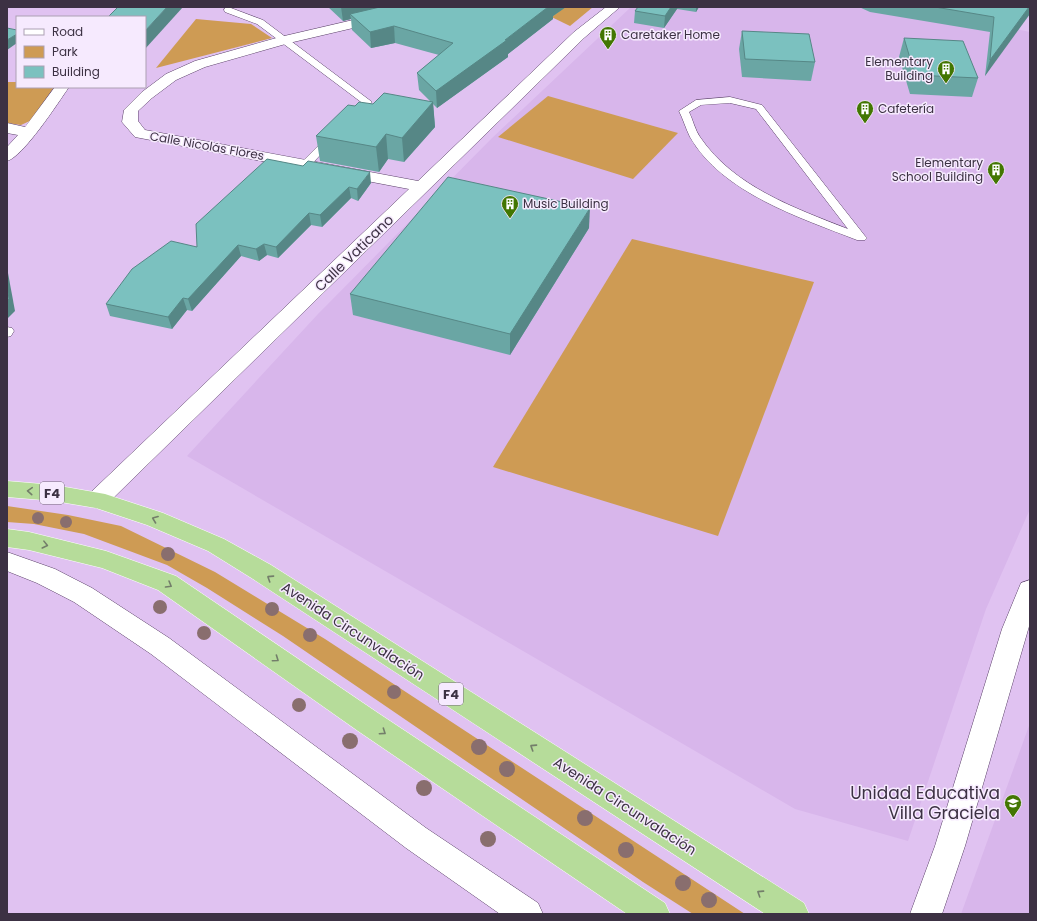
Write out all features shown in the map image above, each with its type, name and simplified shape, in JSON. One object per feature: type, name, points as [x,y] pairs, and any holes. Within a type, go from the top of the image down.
[{"type":"highway","name":"Avenida Circunvalación","points":[[7,489],[54,493],[96,500],[155,519],[216,545],[793,914]]},
{"type":"highway","points":[[8,545],[28,541],[106,560],[167,583],[368,722],[654,914]]},
{"type":"street","name":"Calle Nicolás Flores","points":[[423,187],[140,134],[130,122],[131,110],[147,95],[171,77],[200,64],[285,40],[425,7]]},
{"type":"street","name":"Calle Vaticano","points":[[96,500],[423,187],[579,35],[614,7]]},
{"type":"street","points":[[7,156],[29,132],[61,88]]},
{"type":"street","points":[[7,128],[29,132]]},
{"type":"street","points":[[8,545],[46,576],[83,595],[160,646],[416,838],[527,914]]},
{"type":"street","points":[[926,914],[1022,629],[1030,590]]},
{"type":"lane","points":[[228,10],[260,22],[367,102],[306,164]]},
{"type":"lane","points":[[730,100],[759,107],[861,238],[789,208],[740,183],[710,157],[688,123],[684,111],[699,102],[730,100]]},
{"type":"shaded area","points":[[631,7],[915,7],[1030,32],[1030,509],[986,609],[908,841],[795,809],[187,456],[318,314],[492,138]]},
{"type":"shaded area","name":"Unidad Educativa Villa Graciela","points":[[1030,723],[1030,914],[961,914]]},
{"type":"green space","points":[[531,7],[593,7],[570,26]]},
{"type":"green space","points":[[196,19],[251,24],[272,38],[156,68]]},
{"type":"green space","points":[[7,82],[16,82],[16,88],[53,88],[32,120],[21,125],[7,123]]},
{"type":"green space","points":[[548,96],[678,133],[633,179],[498,137]]},
{"type":"green space","points":[[632,239],[814,282],[718,536],[493,467]]},
{"type":"green space","points":[[7,506],[68,515],[121,526],[215,572],[325,639],[745,914],[693,914],[643,882],[283,636],[207,588],[167,565],[84,534],[34,524],[7,522]]},
{"type":"building","points":[[118,7],[167,7],[146,30],[146,16],[109,16]]},
{"type":"building","points":[[380,7],[548,7],[505,40],[507,40],[436,91],[417,73],[453,43],[394,26],[370,32],[350,14]]},
{"type":"building","points":[[638,7],[671,7],[665,16],[635,11]]},
{"type":"building","points":[[935,7],[1029,7],[990,60],[994,17]]},
{"type":"building","points":[[7,28],[16,30],[16,35],[7,40]]},
{"type":"building","points":[[742,31],[809,34],[815,62],[745,59]]},
{"type":"building","points":[[904,38],[963,41],[978,78],[915,75]]},
{"type":"building","points":[[384,93],[433,102],[402,138],[386,134],[376,147],[316,136],[348,105],[355,106],[359,102],[373,104]]},
{"type":"building","points":[[267,159],[303,166],[308,161],[370,172],[357,189],[349,187],[320,215],[309,213],[276,247],[264,244],[256,249],[238,245],[188,299],[183,298],[168,317],[106,304],[132,269],[171,241],[197,247],[196,224]]},
{"type":"building","points":[[448,177],[590,208],[510,334],[350,294]]},
{"type":"building","points":[[7,285],[9,299],[7,301]]},
{"type":"place","name":"Caretaker Home","points":[[608,50]]},
{"type":"place","name":"Elementary Building","points":[[946,84]]},
{"type":"place","name":"Cafetería","points":[[865,124]]},
{"type":"place","name":"Elementary School Building","points":[[996,185]]},
{"type":"place","name":"Music Building","points":[[510,219]]},
{"type":"place","name":"Unidad Educativa Villa Graciela","points":[[1013,818]]}]
